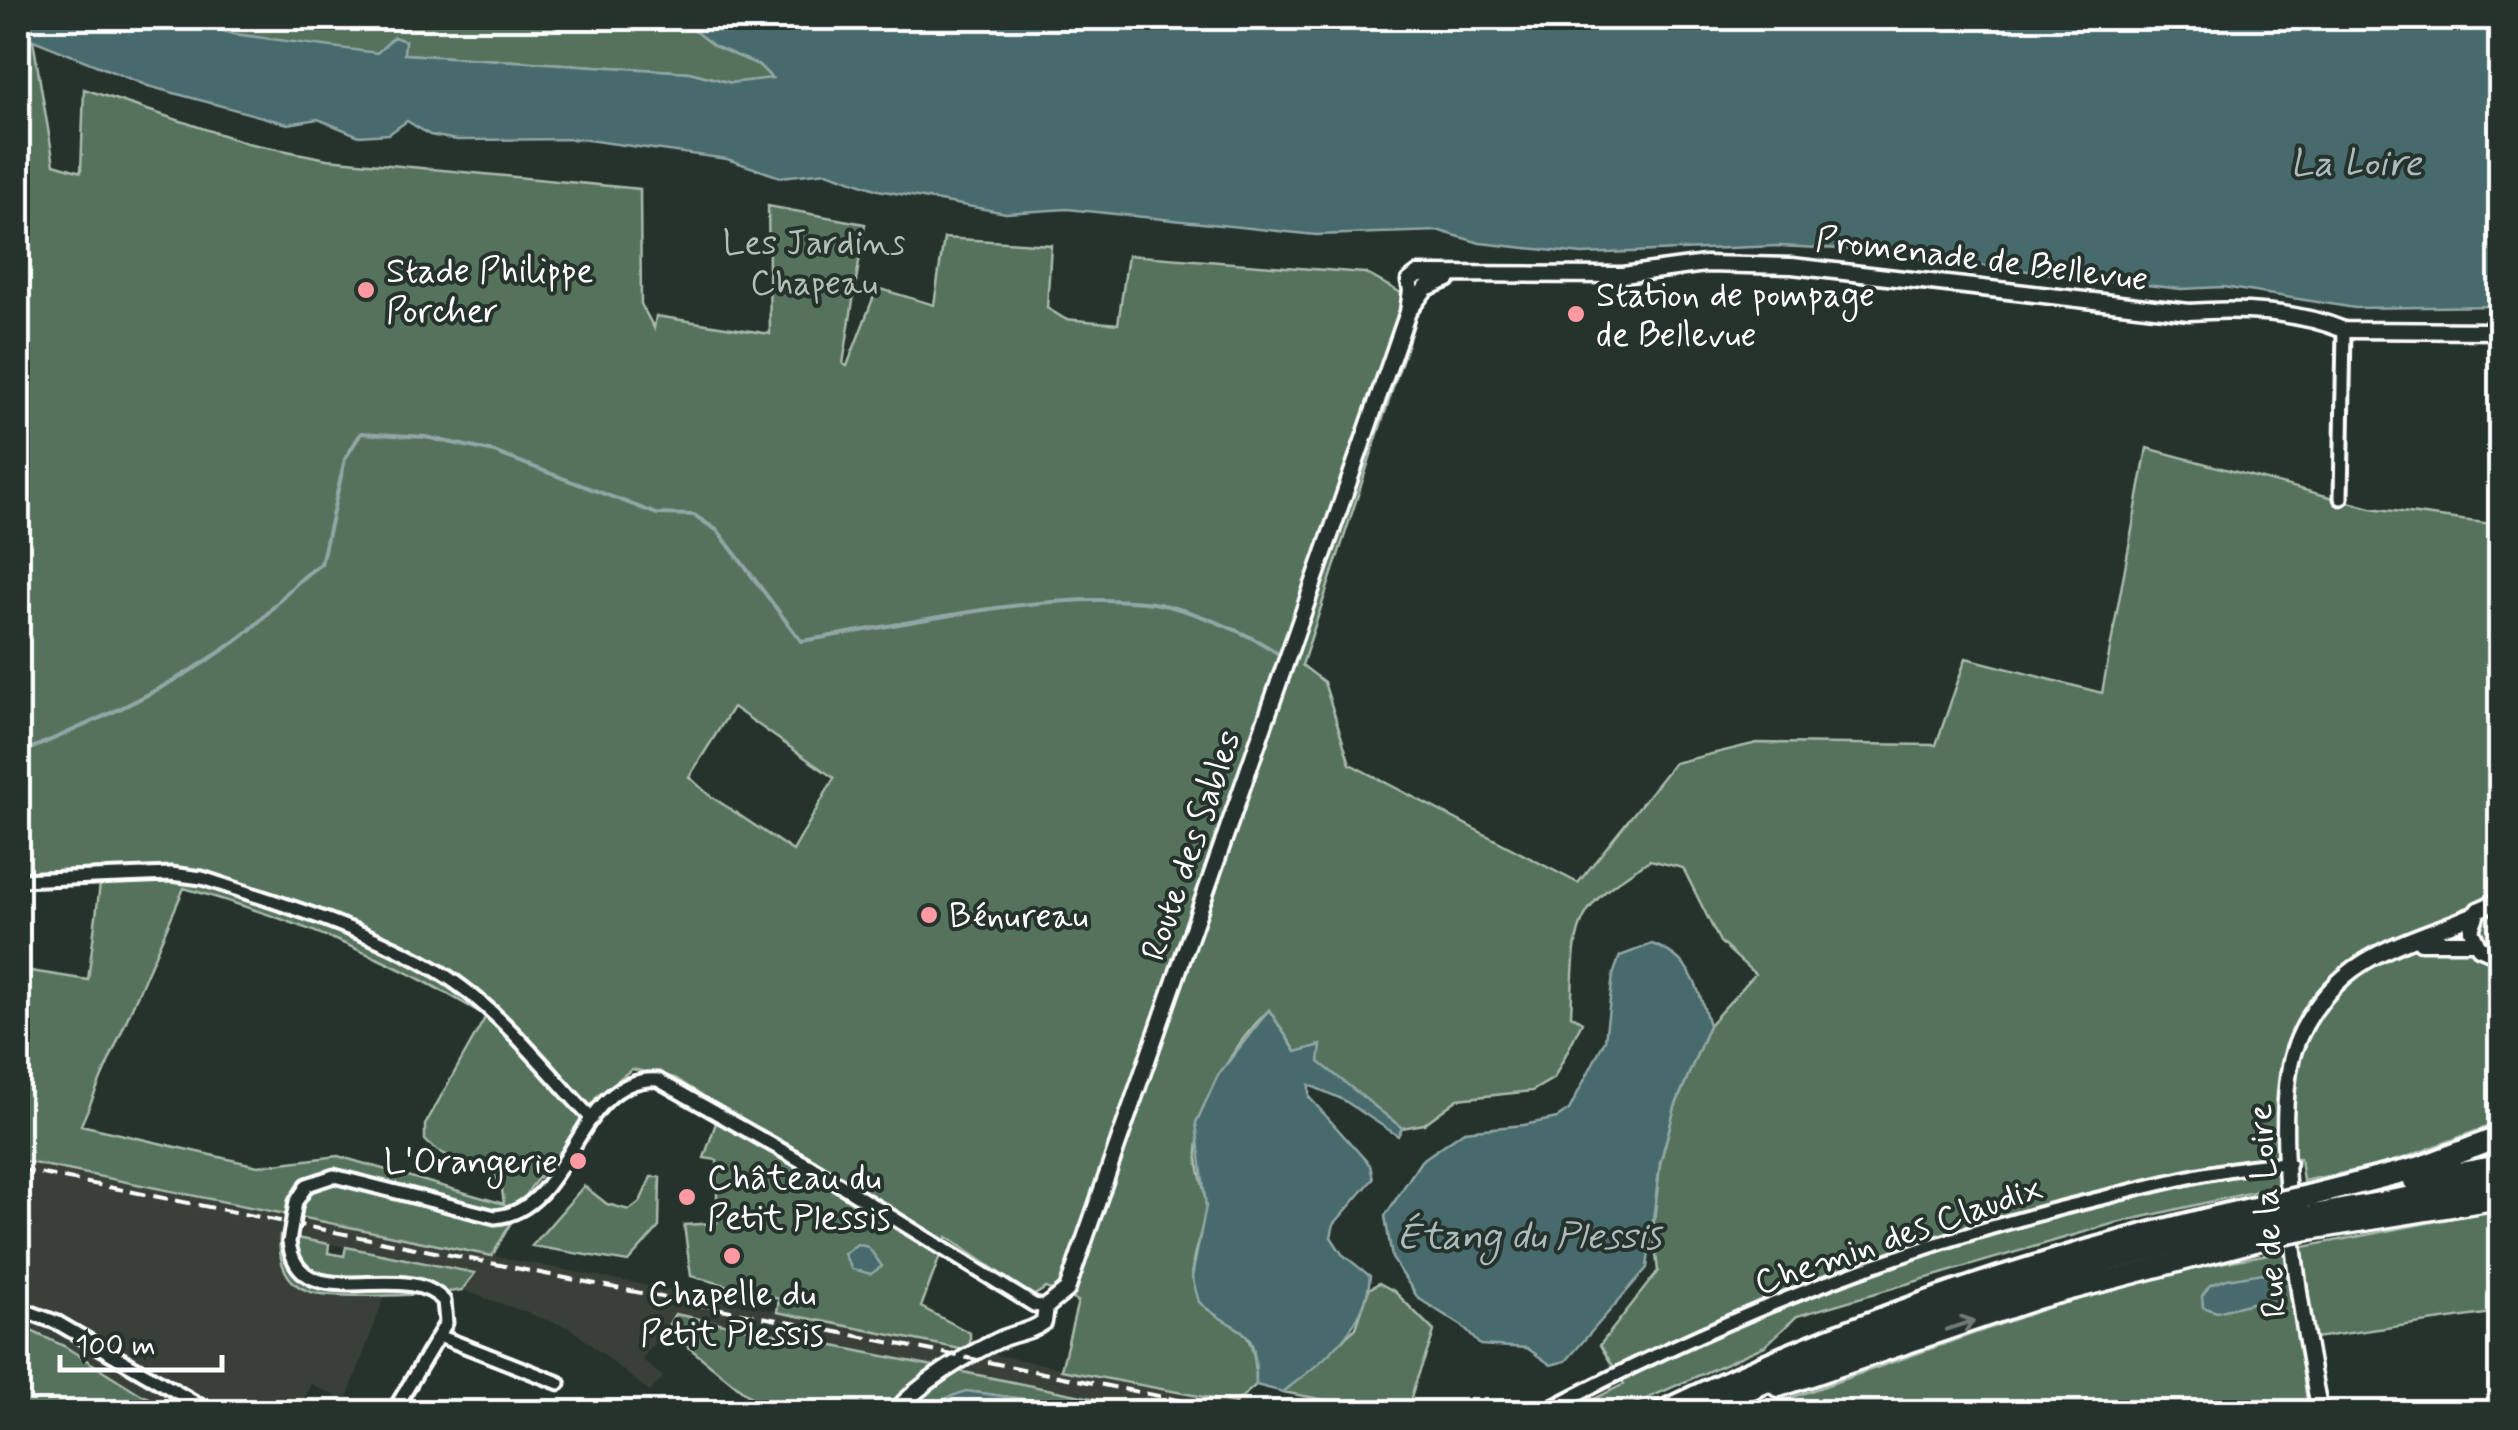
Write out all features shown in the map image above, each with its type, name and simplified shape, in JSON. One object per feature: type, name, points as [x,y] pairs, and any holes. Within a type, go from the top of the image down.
[{"type":"highway","points":[[2308,1214],[2343,1190],[2455,1157],[2500,1137]]},
{"type":"highway","points":[[2343,1190],[2500,1166]]},
{"type":"highway","points":[[1699,1412],[1770,1380],[2024,1285],[2192,1238],[2500,1182]]},
{"type":"highway","points":[[2308,1214],[2500,1199]]},
{"type":"highway","points":[[1663,1412],[1816,1344],[1972,1286],[2110,1243],[2277,1220]]},
{"type":"street","name":"Promenade de Bellevue","points":[[1421,287],[1454,276],[1623,275],[1705,264],[1792,266],[2189,312],[2218,310],[2293,317],[2328,322],[2344,330],[2500,332]]},
{"type":"street","name":"Route des Sables","points":[[895,1412],[904,1400],[981,1349],[1008,1336],[1032,1332],[1044,1322],[1046,1308],[1067,1290],[1408,312],[1421,287]]},
{"type":"street","points":[[2341,498],[2344,330]]},
{"type":"street","points":[[18,880],[171,874],[202,878],[397,950],[432,967],[484,1007],[592,1119]]},
{"type":"street","name":"Rue de la Loire","points":[[2320,1412],[2306,1343],[2288,1163],[2287,1086],[2293,1053],[2308,1020],[2332,988],[2362,962],[2500,900]]},
{"type":"street","points":[[2475,914],[2471,930],[2475,942],[2488,954],[2500,956]]},
{"type":"street","name":"Rue de la Loire","points":[[2411,942],[2475,942]]},
{"type":"street","points":[[393,1412],[439,1336],[447,1310],[438,1294],[403,1284],[310,1278],[296,1266],[289,1242],[296,1202],[308,1186],[334,1176],[495,1217],[508,1216],[535,1200],[592,1119],[626,1086],[645,1079],[670,1085],[1046,1308]]},
{"type":"street","name":"Chemin des Claudix","points":[[1542,1412],[1715,1326],[1918,1250],[2150,1186],[2288,1163]]},
{"type":"street","points":[[18,1308],[58,1322],[211,1412]]},
{"type":"street","points":[[439,1336],[560,1383]]},
{"type":"shaded area","points":[[18,1160],[285,1215],[278,1255],[310,1292],[386,1293],[346,1401],[311,1384],[298,1412],[183,1412],[142,1395],[64,1346],[18,1325]]},
{"type":"shaded area","points":[[305,1220],[1281,1412],[1161,1412],[676,1314],[642,1359],[663,1377],[650,1392],[570,1328],[462,1290],[474,1273],[300,1238]]},
{"type":"green space","points":[[174,18],[678,18],[714,46],[759,65],[773,79],[731,83],[689,72],[403,54],[405,41],[376,53],[330,52]]},
{"type":"green space","name":"Les Jardins Chapeau","points":[[18,29],[33,40],[54,164],[81,172],[84,89],[247,143],[327,159],[640,189],[641,304],[654,328],[656,316],[770,334],[768,206],[865,224],[843,364],[847,366],[877,288],[934,305],[944,238],[1051,245],[1047,308],[1065,319],[1118,324],[1128,255],[1365,273],[1401,293],[1415,321],[1302,665],[1324,682],[1350,764],[1578,883],[1674,763],[1757,743],[1936,745],[1966,658],[2102,693],[2147,448],[2371,508],[2500,525],[2500,1122],[2388,1164],[2303,1181],[2300,1158],[2277,1159],[2280,1186],[2112,1224],[1797,1316],[1765,1346],[1617,1412],[1568,1412],[1624,1384],[1600,1345],[1658,1271],[1653,1229],[1660,1164],[1675,1107],[1709,1025],[1755,974],[1720,942],[1683,868],[1650,860],[1590,907],[1582,922],[1574,960],[1571,1015],[1582,1022],[1554,1078],[1532,1091],[1458,1099],[1424,1124],[1402,1128],[1318,1062],[1297,1053],[1269,1010],[1243,1039],[1212,1094],[1199,1133],[1198,1165],[1206,1205],[1193,1263],[1194,1281],[1202,1299],[1249,1341],[1256,1385],[1235,1403],[1061,1370],[1078,1301],[1046,1288],[1033,1296],[947,1237],[921,1307],[970,1333],[970,1351],[777,1312],[779,1299],[691,1276],[684,1225],[717,1223],[717,1160],[704,1158],[721,1108],[675,1078],[632,1069],[596,1097],[586,1121],[531,1187],[492,1256],[18,1160],[18,969],[88,980],[102,868],[18,872]],"holes":[[[733,707],[834,778],[793,851],[709,795],[689,777]],[[184,888],[339,942],[413,975],[486,1016],[425,1125],[425,1140],[442,1153],[501,1182],[504,1204],[338,1156],[258,1166],[81,1125]]]},
{"type":"green space","points":[[651,1177],[660,1177],[659,1227],[628,1262],[532,1246],[584,1186],[607,1204],[629,1210],[640,1202]]},
{"type":"green space","points":[[2500,1209],[2500,1312],[2300,1340],[2308,1412],[1750,1412],[2053,1306],[2185,1270]]},
{"type":"green space","points":[[280,1235],[329,1244],[328,1253],[344,1256],[346,1247],[475,1273],[462,1290],[449,1292],[363,1296],[311,1292],[294,1283],[285,1270]]},
{"type":"green space","points":[[1379,1283],[1394,1291],[1434,1331],[1409,1412],[1388,1412],[1283,1392],[1356,1328],[1369,1289]]},
{"type":"green space","points":[[675,1314],[1161,1412],[1115,1412],[966,1391],[950,1412],[747,1412],[755,1401],[666,1329]]},
{"type":"green space","points":[[18,1325],[64,1346],[142,1395],[183,1412],[18,1412]]},
{"type":"water","name":"La Loire","points":[[18,18],[174,18],[234,34],[377,53],[394,37],[405,41],[404,54],[689,72],[731,83],[772,78],[759,65],[714,46],[678,18],[2500,18],[2500,306],[2355,308],[2223,287],[2181,289],[1841,249],[1778,246],[1582,254],[1480,243],[1440,231],[1316,235],[1067,209],[1006,213],[878,190],[827,172],[780,177],[727,159],[580,139],[457,140],[430,135],[407,121],[389,134],[359,136],[318,119],[288,124],[148,86],[33,40],[18,29]]},
{"type":"water","name":"Étang du Plessis","points":[[1652,944],[1685,966],[1697,986],[1709,1025],[1675,1107],[1660,1163],[1647,1268],[1566,1361],[1551,1365],[1527,1348],[1480,1345],[1462,1326],[1418,1298],[1392,1258],[1385,1216],[1421,1161],[1464,1131],[1524,1125],[1557,1118],[1569,1110],[1605,1040],[1613,975],[1620,956]]},
{"type":"water","points":[[1269,1010],[1296,1052],[1321,1045],[1319,1062],[1402,1128],[1398,1136],[1342,1099],[1309,1085],[1309,1097],[1370,1165],[1373,1179],[1334,1224],[1331,1237],[1342,1254],[1370,1276],[1367,1295],[1352,1328],[1283,1392],[1256,1385],[1256,1364],[1249,1339],[1199,1302],[1192,1277],[1206,1206],[1196,1123],[1218,1075]]},
{"type":"water","points":[[857,1244],[868,1247],[882,1266],[871,1274],[852,1269],[844,1254]]},
{"type":"water","points":[[2263,1273],[2274,1283],[2264,1300],[2217,1312],[2203,1307],[2202,1296],[2210,1285]]},
{"type":"water","points":[[966,1391],[1113,1412],[947,1412],[941,1400]]},
{"type":"waterway","points":[[18,754],[184,675],[247,632],[321,564],[345,459],[361,433],[425,437],[494,452],[657,514],[694,515],[718,531],[801,641],[1017,605],[1104,600],[1159,604],[1195,614],[1280,655]]},
{"type":"railway","points":[[18,1169],[1239,1412]]},
{"type":"place","name":"Stade Philippe Porcher","points":[[366,290]]},
{"type":"place","name":"Station de pompage de Bellevue","points":[[1576,314]]},
{"type":"place","name":"Bénureau","points":[[929,915]]},
{"type":"place","name":"L'Orangerie","points":[[578,1161]]},
{"type":"place","name":"Château du Petit Plessis","points":[[687,1197]]},
{"type":"place","name":"Chapelle du Petit Plessis","points":[[732,1256]]}]
